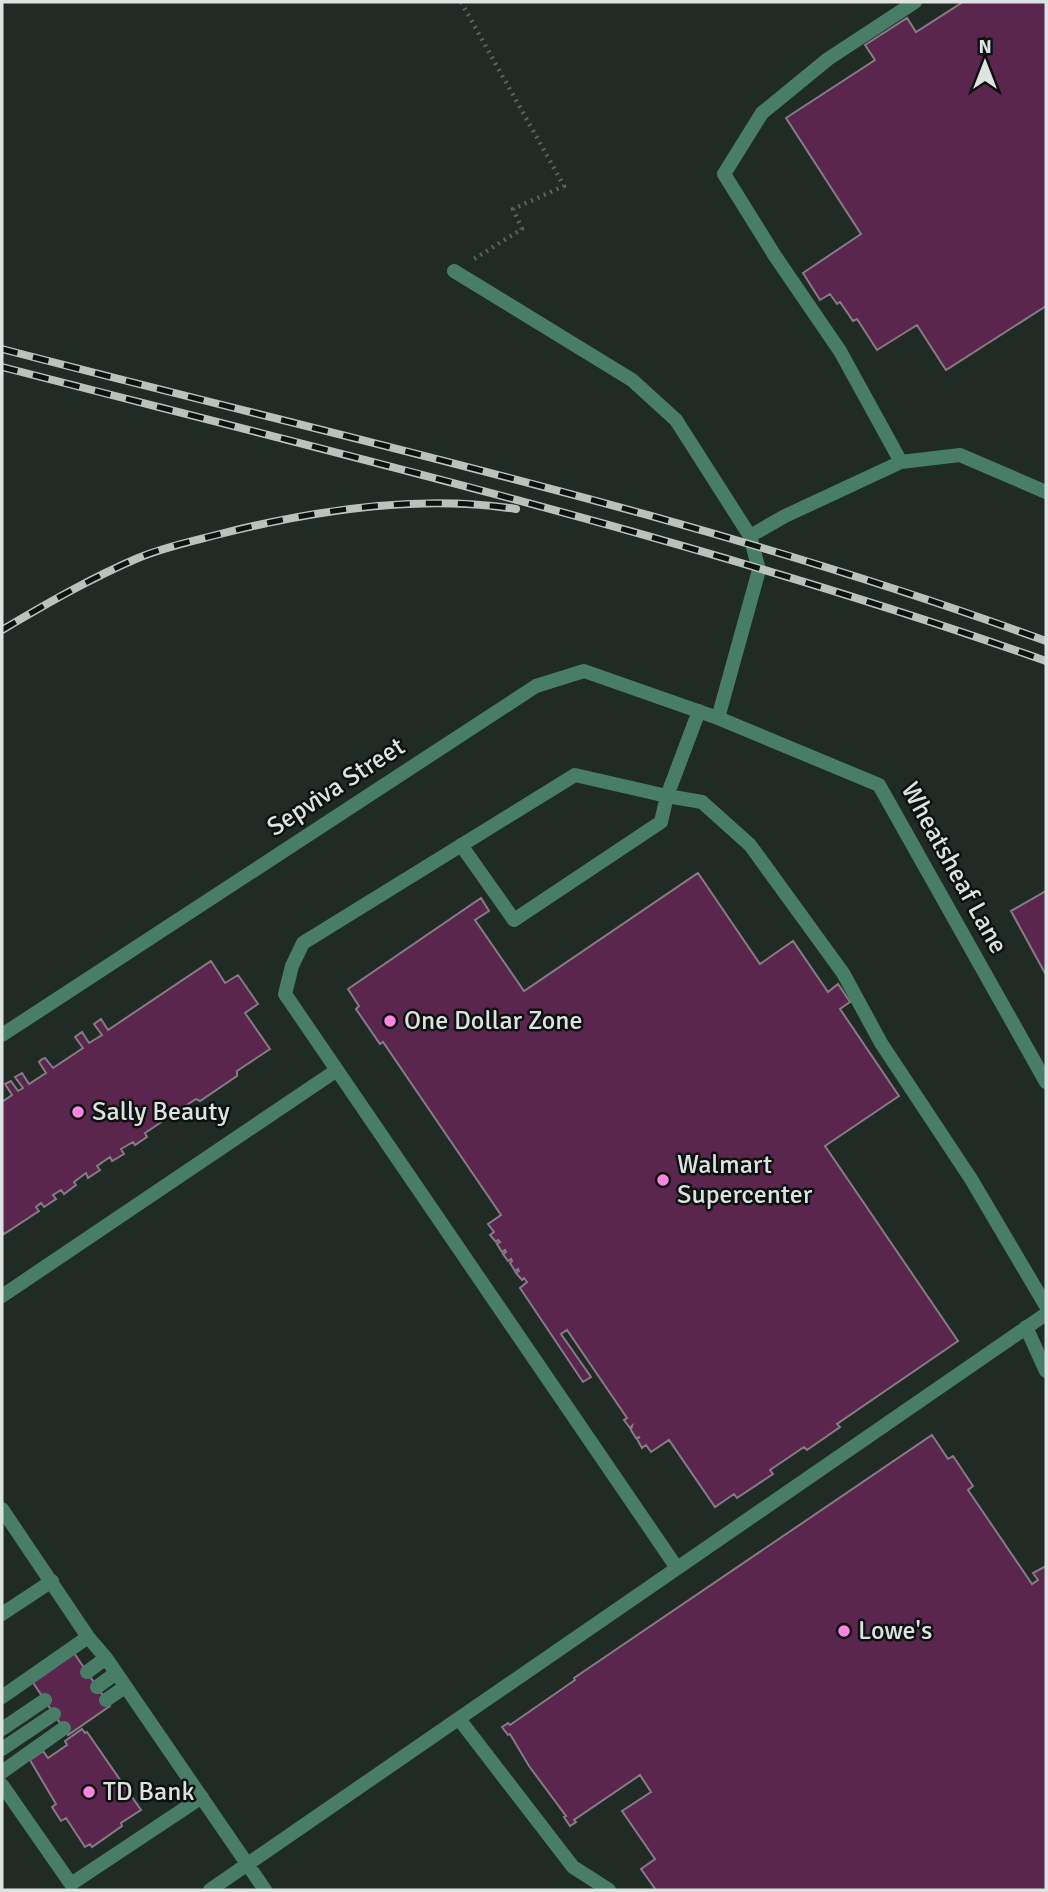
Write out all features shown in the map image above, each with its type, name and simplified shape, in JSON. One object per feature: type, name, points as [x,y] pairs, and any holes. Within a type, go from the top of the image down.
[{"type":"street","points":[[901,462],[840,351],[775,256],[724,174],[762,113],[828,59],[915,2]]},
{"type":"street","points":[[454,271],[632,380],[676,420],[750,537],[758,570],[718,718]]},
{"type":"street","points":[[750,537],[785,516],[901,462],[960,455],[1046,492]]},
{"type":"street","name":"Sepviva Street","points":[[2,1035],[536,686],[584,671],[718,718]]},
{"type":"street","points":[[461,845],[514,920],[661,822],[667,796],[699,711]]},
{"type":"street","name":"Wheatsheaf Lane","points":[[718,718],[879,785],[1046,1082]]},
{"type":"street","points":[[677,1568],[285,994],[292,966],[303,943],[575,775],[702,802],[751,845],[843,973],[881,1043],[971,1179],[1046,1306]]},
{"type":"street","points":[[2,1296],[337,1070]]},
{"type":"street","points":[[210,1890],[1046,1314]]},
{"type":"street","points":[[1026,1328],[1046,1371]]},
{"type":"street","points":[[2,1509],[265,1890]]},
{"type":"street","points":[[2,1614],[52,1581]]},
{"type":"street","points":[[2,1697],[88,1637]]},
{"type":"street","points":[[87,1672],[106,1658]]},
{"type":"street","points":[[97,1687],[116,1673]]},
{"type":"street","points":[[106,1700],[125,1687]]},
{"type":"street","points":[[2,1729],[45,1700]]},
{"type":"street","points":[[2,1749],[54,1714]]},
{"type":"street","points":[[458,1719],[573,1867],[609,1890]]},
{"type":"street","points":[[2,1772],[64,1728]]},
{"type":"street","points":[[2,1785],[71,1884],[202,1797]]},
{"type":"path","points":[[454,271],[522,229],[513,209],[564,186],[461,2]]},
{"type":"building","points":[[963,2],[1046,2],[1046,306],[946,370],[917,325],[877,350],[857,319],[853,321],[840,302],[837,304],[830,294],[820,300],[803,273],[861,234],[786,118],[875,60],[865,45],[907,18],[916,32]]},
{"type":"building","name":"Walmart Supercenter","points":[[698,873],[760,964],[793,941],[828,992],[838,984],[850,1002],[840,1009],[899,1096],[825,1146],[958,1341],[837,1424],[840,1427],[807,1450],[804,1447],[770,1470],[773,1474],[737,1498],[734,1494],[715,1507],[669,1440],[651,1452],[646,1445],[642,1448],[637,1439],[640,1437],[636,1438],[631,1430],[632,1426],[630,1428],[624,1420],[627,1418],[567,1330],[561,1334],[591,1377],[583,1382],[520,1288],[527,1282],[516,1273],[519,1271],[515,1271],[510,1263],[511,1259],[508,1261],[503,1254],[505,1250],[502,1252],[497,1244],[500,1242],[496,1242],[490,1235],[494,1232],[488,1224],[501,1215],[383,1042],[380,1044],[356,1009],[359,1006],[348,989],[481,898],[489,911],[475,920],[524,991]]},
{"type":"building","points":[[1046,891],[1046,975],[1011,911]]},
{"type":"building","points":[[211,961],[225,983],[238,975],[258,1004],[245,1013],[270,1049],[200,1101],[196,1099],[145,1133],[147,1137],[135,1145],[133,1142],[121,1149],[124,1154],[112,1161],[110,1157],[97,1166],[100,1170],[88,1178],[86,1173],[64,1194],[61,1190],[53,1195],[56,1199],[44,1207],[41,1203],[36,1207],[39,1211],[4,1234],[2,1102],[12,1095],[5,1084],[11,1081],[18,1091],[23,1088],[15,1077],[22,1073],[29,1084],[46,1073],[39,1062],[42,1059],[45,1058],[53,1068],[83,1048],[75,1037],[82,1032],[89,1043],[102,1035],[94,1024],[101,1019],[108,1030]]},
{"type":"building","name":"Lowe's","points":[[932,1435],[948,1459],[953,1456],[973,1486],[968,1490],[1032,1584],[1038,1580],[1033,1573],[1046,1566],[1046,1890],[656,1890],[641,1869],[655,1859],[622,1811],[651,1792],[640,1775],[574,1820],[576,1822],[570,1826],[564,1817],[566,1816],[529,1766],[510,1734],[502,1727],[508,1723],[510,1725],[575,1680],[574,1678]]},
{"type":"building","points":[[74,1653],[110,1706],[68,1735],[32,1681]]},
{"type":"building","name":"TD Bank","points":[[82,1729],[87,1732],[141,1810],[92,1847],[90,1844],[85,1847],[66,1818],[61,1821],[52,1807],[56,1804],[30,1760],[43,1751],[48,1758],[67,1745],[65,1741]]},
{"type":"railway","points":[[2,349],[659,518],[789,556],[1046,641]]},
{"type":"railway","points":[[2,367],[396,468],[658,539],[788,577],[1046,661]]},
{"type":"railway","points":[[2,630],[52,601],[138,558],[179,544],[256,525],[330,512],[405,504],[442,503],[516,509]]},
{"type":"place","name":"One Dollar Zone","points":[[390,1021]]},
{"type":"place","name":"Sally Beauty","points":[[78,1112]]},
{"type":"place","name":"Walmart Supercenter","points":[[663,1180]]},
{"type":"place","name":"Lowe's","points":[[844,1631]]},
{"type":"place","name":"TD Bank","points":[[89,1792]]}]
